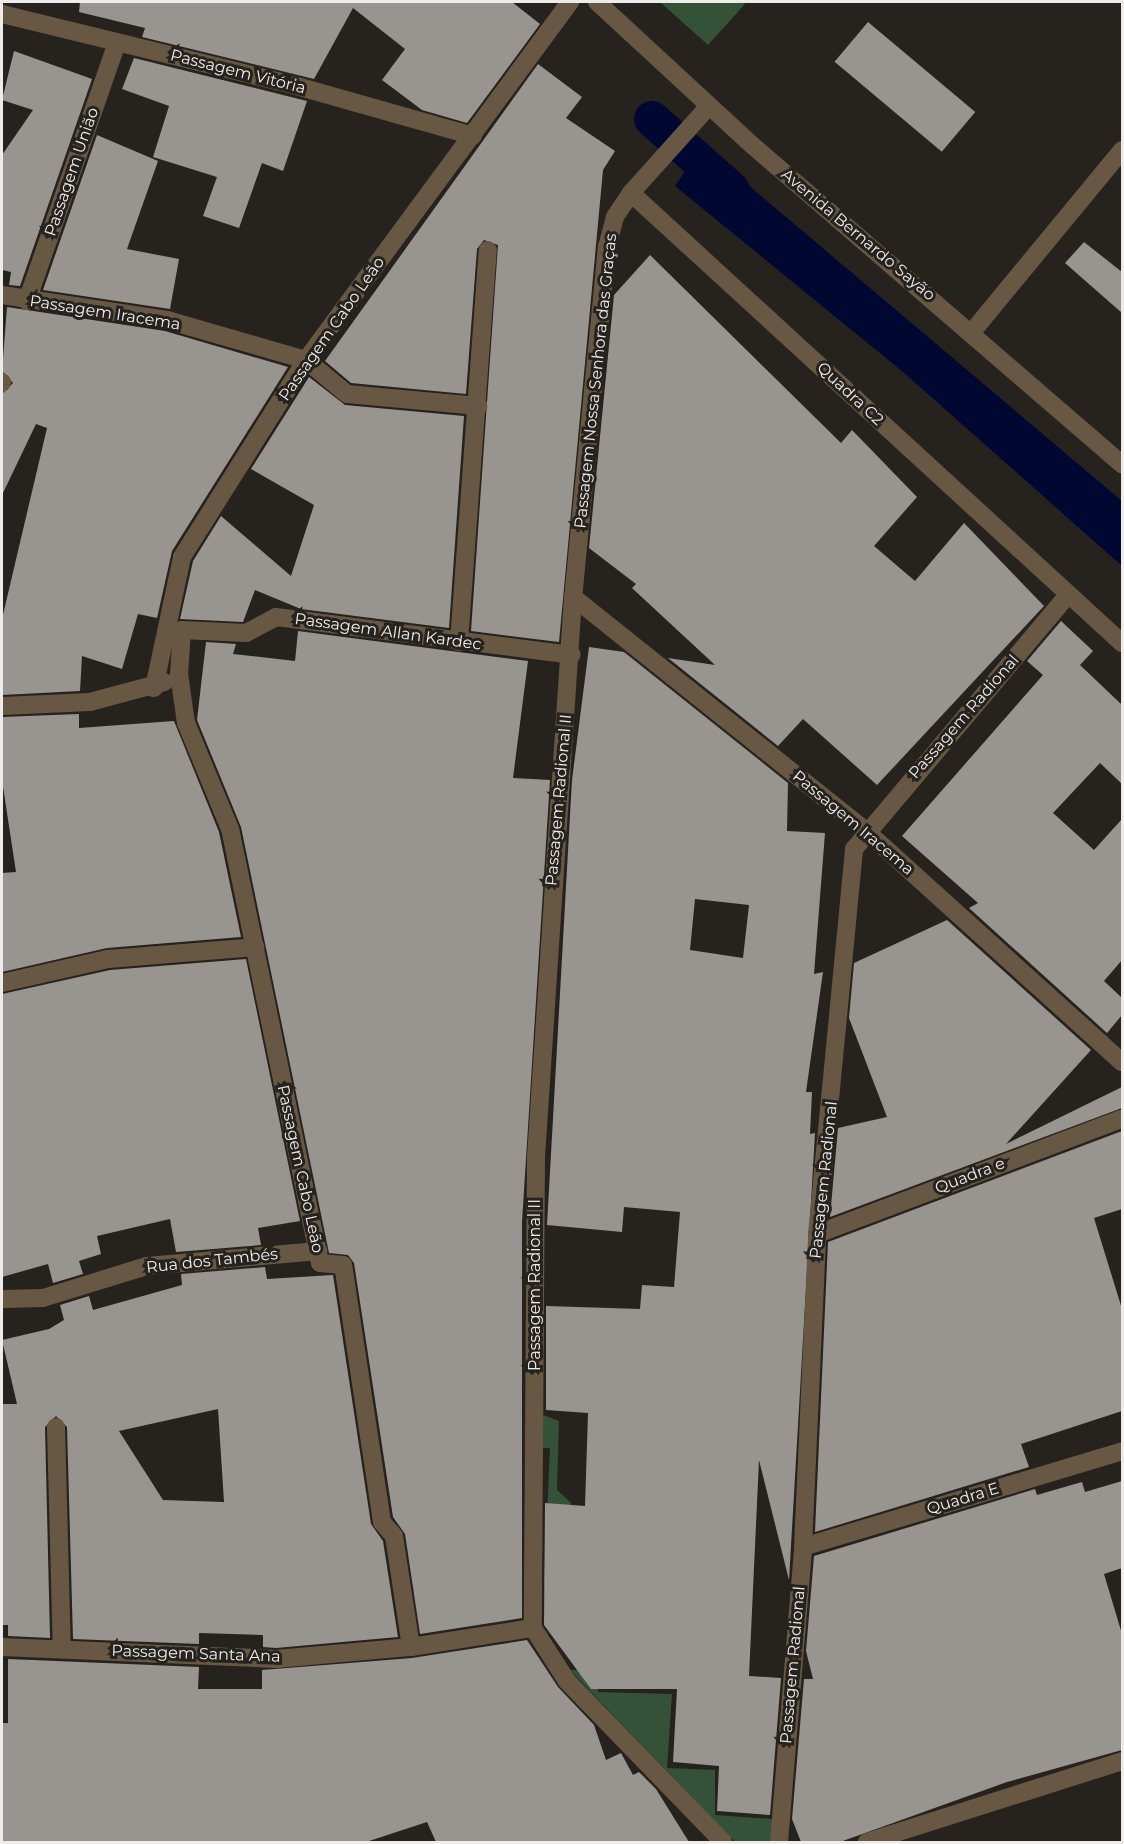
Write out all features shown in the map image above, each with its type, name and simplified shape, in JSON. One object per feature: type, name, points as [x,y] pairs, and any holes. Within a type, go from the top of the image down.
[{"type":"street","name":"Avenida Bernardo Sayão","points":[[597,2],[709,106],[1122,464]]},
{"type":"street","name":"Passagem Cabo Leão","points":[[154,688],[182,557],[306,360],[543,44],[565,7]]},
{"type":"street","name":"Passagem Vitória","points":[[2,14],[473,136]]},
{"type":"street","name":"Passagem União","points":[[27,301],[117,43]]},
{"type":"street","name":"Passagem Nossa Senhora das Graças","points":[[572,655],[573,597],[607,246],[615,217],[631,193],[709,106]]},
{"type":"street","points":[[972,332],[1122,150]]},
{"type":"street","name":"Quadra C2","points":[[631,193],[1122,643]]},
{"type":"street","points":[[459,642],[488,250]]},
{"type":"street","name":"Passagem Iracema","points":[[2,295],[27,301],[167,320],[306,360],[346,394],[478,406]]},
{"type":"street","name":"Passagem Radional","points":[[779,1842],[803,1547],[817,1234],[854,849],[866,831],[1068,595]]},
{"type":"street","name":"Passagem Iracema","points":[[573,597],[866,831],[1122,1062]]},
{"type":"street","name":"Passagem Allan Kardec","points":[[179,674],[182,630],[246,633],[276,617],[572,655]]},
{"type":"street","name":"Passagem Radional II","points":[[532,1628],[536,1157],[550,893],[572,655]]},
{"type":"street","name":"Passagem Cabo Leão","points":[[179,674],[186,723],[230,829],[320,1263],[343,1265],[382,1522],[394,1536],[411,1647]]},
{"type":"street","points":[[2,706],[90,702],[154,688],[179,674]]},
{"type":"street","points":[[2,983],[108,959],[256,947]]},
{"type":"street","name":"Quadra e","points":[[817,1234],[1122,1119]]},
{"type":"street","name":"Rua dos Tambés","points":[[2,1299],[43,1298],[147,1266],[318,1251]]},
{"type":"street","points":[[56,1428],[62,1649]]},
{"type":"street","name":"Quadra E","points":[[803,1547],[1122,1451]]},
{"type":"street","points":[[532,1628],[567,1681],[723,1842]]},
{"type":"street","name":"Passagem Santa Ana","points":[[2,1647],[276,1659],[411,1647],[532,1628]]},
{"type":"street","points":[[867,1842],[1122,1761]]},
{"type":"green space","points":[[660,2],[742,2],[745,4],[708,45]]},
{"type":"green space","points":[[535,1412],[559,1421],[557,1490],[571,1503],[567,1562],[550,1620],[544,1586],[550,1448],[536,1448]]},
{"type":"green space","points":[[570,1670],[600,1671],[598,1692],[672,1694],[667,1768],[715,1770],[715,1815],[772,1819],[772,1842],[735,1842]]},
{"type":"water","points":[[702,146],[1122,501],[1122,566],[903,372],[675,186]]},
{"type":"building","points":[[80,2],[512,2],[540,24],[467,123],[422,110],[382,80],[405,49],[353,8],[314,79],[142,37],[145,28],[79,12]]},
{"type":"building","points":[[868,22],[975,112],[942,152],[835,62]]},
{"type":"building","points":[[14,51],[92,79],[20,286],[9,285],[11,272],[2,270],[2,155],[33,110],[2,100]]},
{"type":"building","points":[[134,58],[307,101],[283,171],[262,163],[239,228],[203,216],[217,177],[153,157],[169,106],[122,89]]},
{"type":"building","points":[[538,64],[582,97],[566,118],[615,151],[603,170],[559,642],[471,631],[498,245],[484,240],[477,249],[466,394],[351,383],[325,361]]},
{"type":"building","points":[[97,135],[158,161],[127,249],[179,259],[170,309],[43,290]]},
{"type":"building","points":[[1084,242],[1122,272],[1122,313],[1065,263]]},
{"type":"building","points":[[650,255],[841,443],[852,430],[917,497],[874,546],[915,581],[964,523],[1044,606],[877,785],[803,719],[778,746],[668,658],[715,665],[632,588],[636,584],[589,548],[614,295]]},
{"type":"building","points":[[7,307],[165,331],[288,367],[172,551],[157,618],[138,614],[122,669],[82,656],[80,691],[2,695],[2,619],[47,428],[36,424],[2,495],[2,394],[13,383],[2,371]]},
{"type":"building","points":[[309,377],[345,405],[464,416],[449,628],[301,609],[255,590],[243,622],[180,619],[193,561],[221,516],[291,576],[314,505],[251,469]]},
{"type":"building","points":[[1061,621],[1093,651],[1080,665],[1122,705],[1122,784],[1100,763],[1053,813],[1094,850],[1122,819],[1122,960],[1104,981],[1122,998],[1122,1015],[1107,1033],[969,908],[978,903],[902,836],[1043,675],[1027,661]]},
{"type":"building","points":[[298,631],[528,661],[513,778],[550,780],[522,1222],[522,1618],[420,1634],[405,1534],[393,1517],[354,1263],[348,1255],[329,1253],[241,827],[197,720],[206,642],[236,644],[233,654],[295,661]]},
{"type":"building","points":[[589,647],[624,652],[788,783],[787,831],[825,833],[814,974],[823,972],[806,1092],[812,1092],[810,1134],[815,1133],[789,1580],[759,1460],[749,1676],[781,1678],[770,1815],[717,1811],[719,1766],[673,1762],[677,1689],[591,1689],[544,1625],[545,1503],[585,1506],[588,1413],[546,1410],[546,1306],[640,1309],[642,1285],[674,1287],[680,1212],[624,1207],[622,1232],[547,1225],[572,780]],"holes":[[[695,899],[749,905],[743,958],[690,950]]]},
{"type":"building","points":[[79,714],[79,728],[174,721],[219,832],[241,937],[107,948],[2,972],[2,873],[16,872],[2,780],[2,717]]},
{"type":"building","points":[[947,920],[1091,1050],[1006,1144],[1122,1087],[1122,1108],[830,1217],[838,1128],[887,1117],[849,1018],[854,963]]},
{"type":"building","points":[[246,959],[300,1221],[258,1228],[261,1245],[176,1252],[170,1219],[97,1236],[101,1254],[79,1261],[83,1274],[53,1283],[48,1264],[2,1277],[2,994],[110,970]]},
{"type":"building","points":[[1122,1131],[1122,1209],[1094,1218],[1122,1309],[1122,1411],[1021,1444],[1029,1467],[815,1532],[828,1242]]},
{"type":"building","points":[[265,1267],[267,1279],[333,1275],[371,1524],[383,1541],[398,1637],[276,1648],[263,1647],[263,1635],[199,1633],[199,1644],[73,1639],[67,1427],[56,1416],[45,1427],[50,1638],[8,1636],[8,1625],[2,1625],[2,1404],[17,1404],[2,1340],[49,1329],[64,1320],[60,1305],[89,1296],[93,1310],[182,1285],[181,1274]],"holes":[[[218,1409],[224,1502],[163,1500],[119,1431]]]},
{"type":"building","points":[[1122,1481],[1122,1568],[1104,1574],[1122,1634],[1122,1750],[1007,1782],[840,1842],[801,1842],[792,1819],[804,1679],[813,1679],[806,1651],[814,1556],[1035,1489],[1037,1495],[1082,1482],[1085,1492]]},
{"type":"building","points":[[527,1640],[558,1687],[594,1725],[606,1760],[621,1753],[633,1775],[639,1772],[656,1789],[689,1842],[436,1842],[427,1822],[366,1842],[2,1842],[2,1723],[8,1723],[8,1659],[199,1667],[198,1689],[262,1689],[262,1670],[412,1658]]},
{"type":"waterway","points":[[652,119],[732,190]]}]
